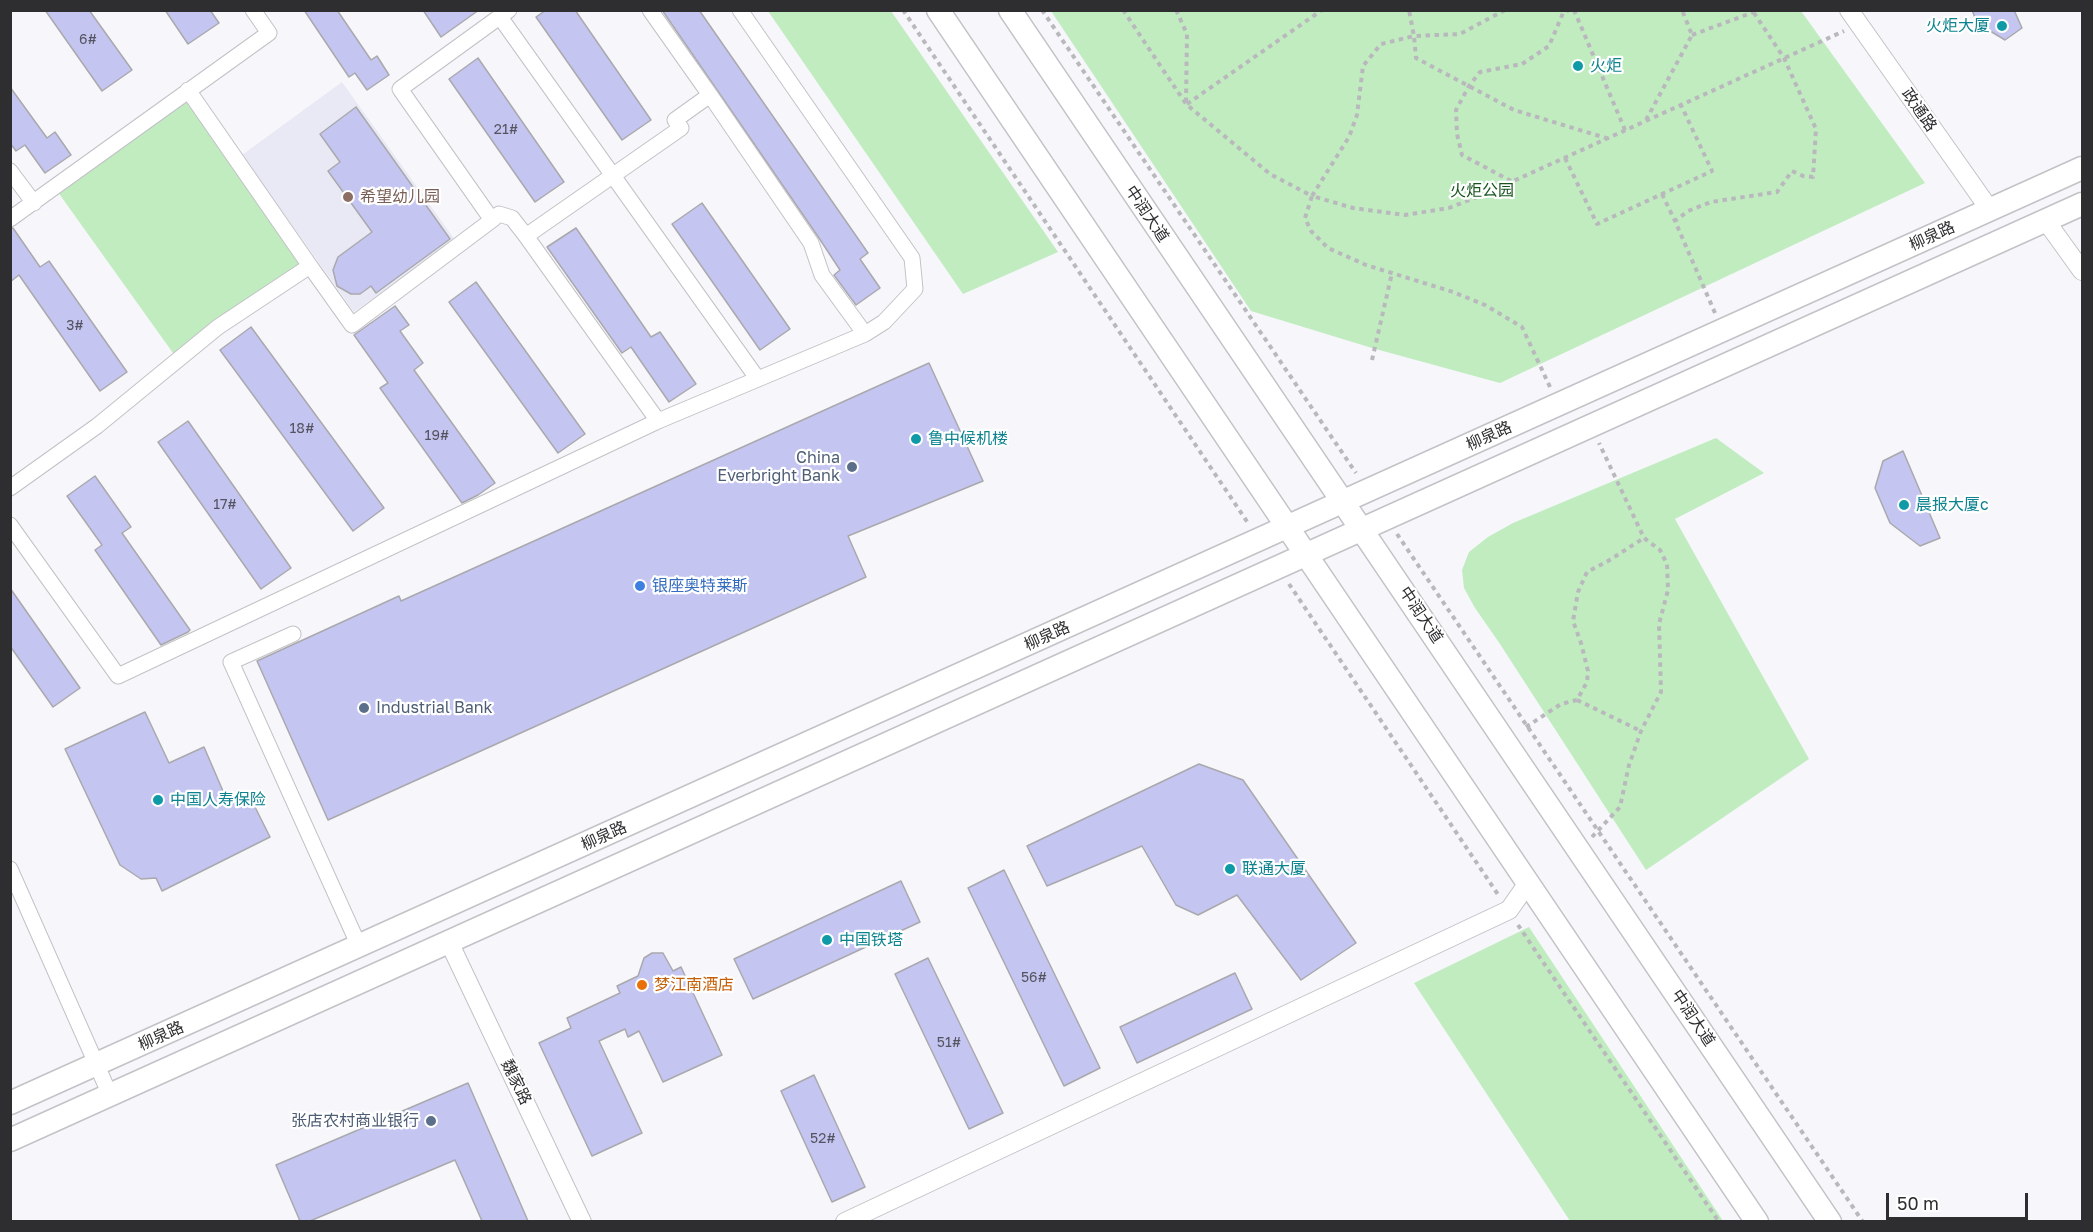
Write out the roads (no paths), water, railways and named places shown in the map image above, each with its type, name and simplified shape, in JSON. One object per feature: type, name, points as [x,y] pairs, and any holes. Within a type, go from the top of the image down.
[{"type":"main road","points":[[938,10],[1757,1221]]},
{"type":"main road","name":"中润大道","points":[[1010,10],[1830,1221]]},
{"type":"main road","name":"柳泉路","points":[[10,1103],[2082,168]]},
{"type":"main road","name":"柳泉路","points":[[10,1140],[2082,204]]},
{"type":"street","points":[[10,219],[269,33],[253,10]]},
{"type":"street","points":[[650,10],[811,243],[822,275],[865,334]]},
{"type":"street","points":[[10,525],[118,676],[658,421],[865,334],[884,322],[915,289],[912,258],[740,10]]},
{"type":"street","points":[[492,220],[400,89],[505,14],[611,176],[757,378]]},
{"type":"street","name":"政通路","points":[[1854,18],[1990,210]]},
{"type":"street","points":[[188,90],[352,325],[499,214],[512,218],[658,421]]},
{"type":"street","points":[[525,236],[681,128],[675,120],[710,95]]},
{"type":"street","points":[[10,171],[34,203]]},
{"type":"street","points":[[2046,221],[2082,272]]},
{"type":"street","points":[[10,488],[97,426],[218,327],[310,266]]},
{"type":"street","points":[[293,634],[231,662],[359,946]]},
{"type":"street","points":[[10,868],[110,1095]]},
{"type":"street","points":[[845,1221],[1509,910],[1528,883]]},
{"type":"street","name":"魏家路","points":[[449,942],[582,1221]]},
{"type":"place","name":"火炬大厦","points":[[2002,26]]},
{"type":"place","name":"火炬","points":[[1578,66]]},
{"type":"place","name":"希望幼儿园","points":[[348,197]]},
{"type":"place","name":"鲁中候机楼","points":[[916,439]]},
{"type":"place","name":"China Everbright Bank","points":[[852,467]]},
{"type":"place","name":"晨报大厦c","points":[[1904,505]]},
{"type":"place","name":"银座奥特莱斯","points":[[640,586]]},
{"type":"place","name":"Industrial Bank","points":[[364,708]]},
{"type":"place","name":"中国人寿保险","points":[[158,800]]},
{"type":"place","name":"联通大厦","points":[[1230,869]]},
{"type":"place","name":"中国铁塔","points":[[827,940]]},
{"type":"place","name":"梦江南酒店","points":[[642,985]]},
{"type":"place","name":"张店农村商业银行","points":[[431,1121]]},
{"type":"park label","name":"火炬公园","points":[[1482,191]]}]
